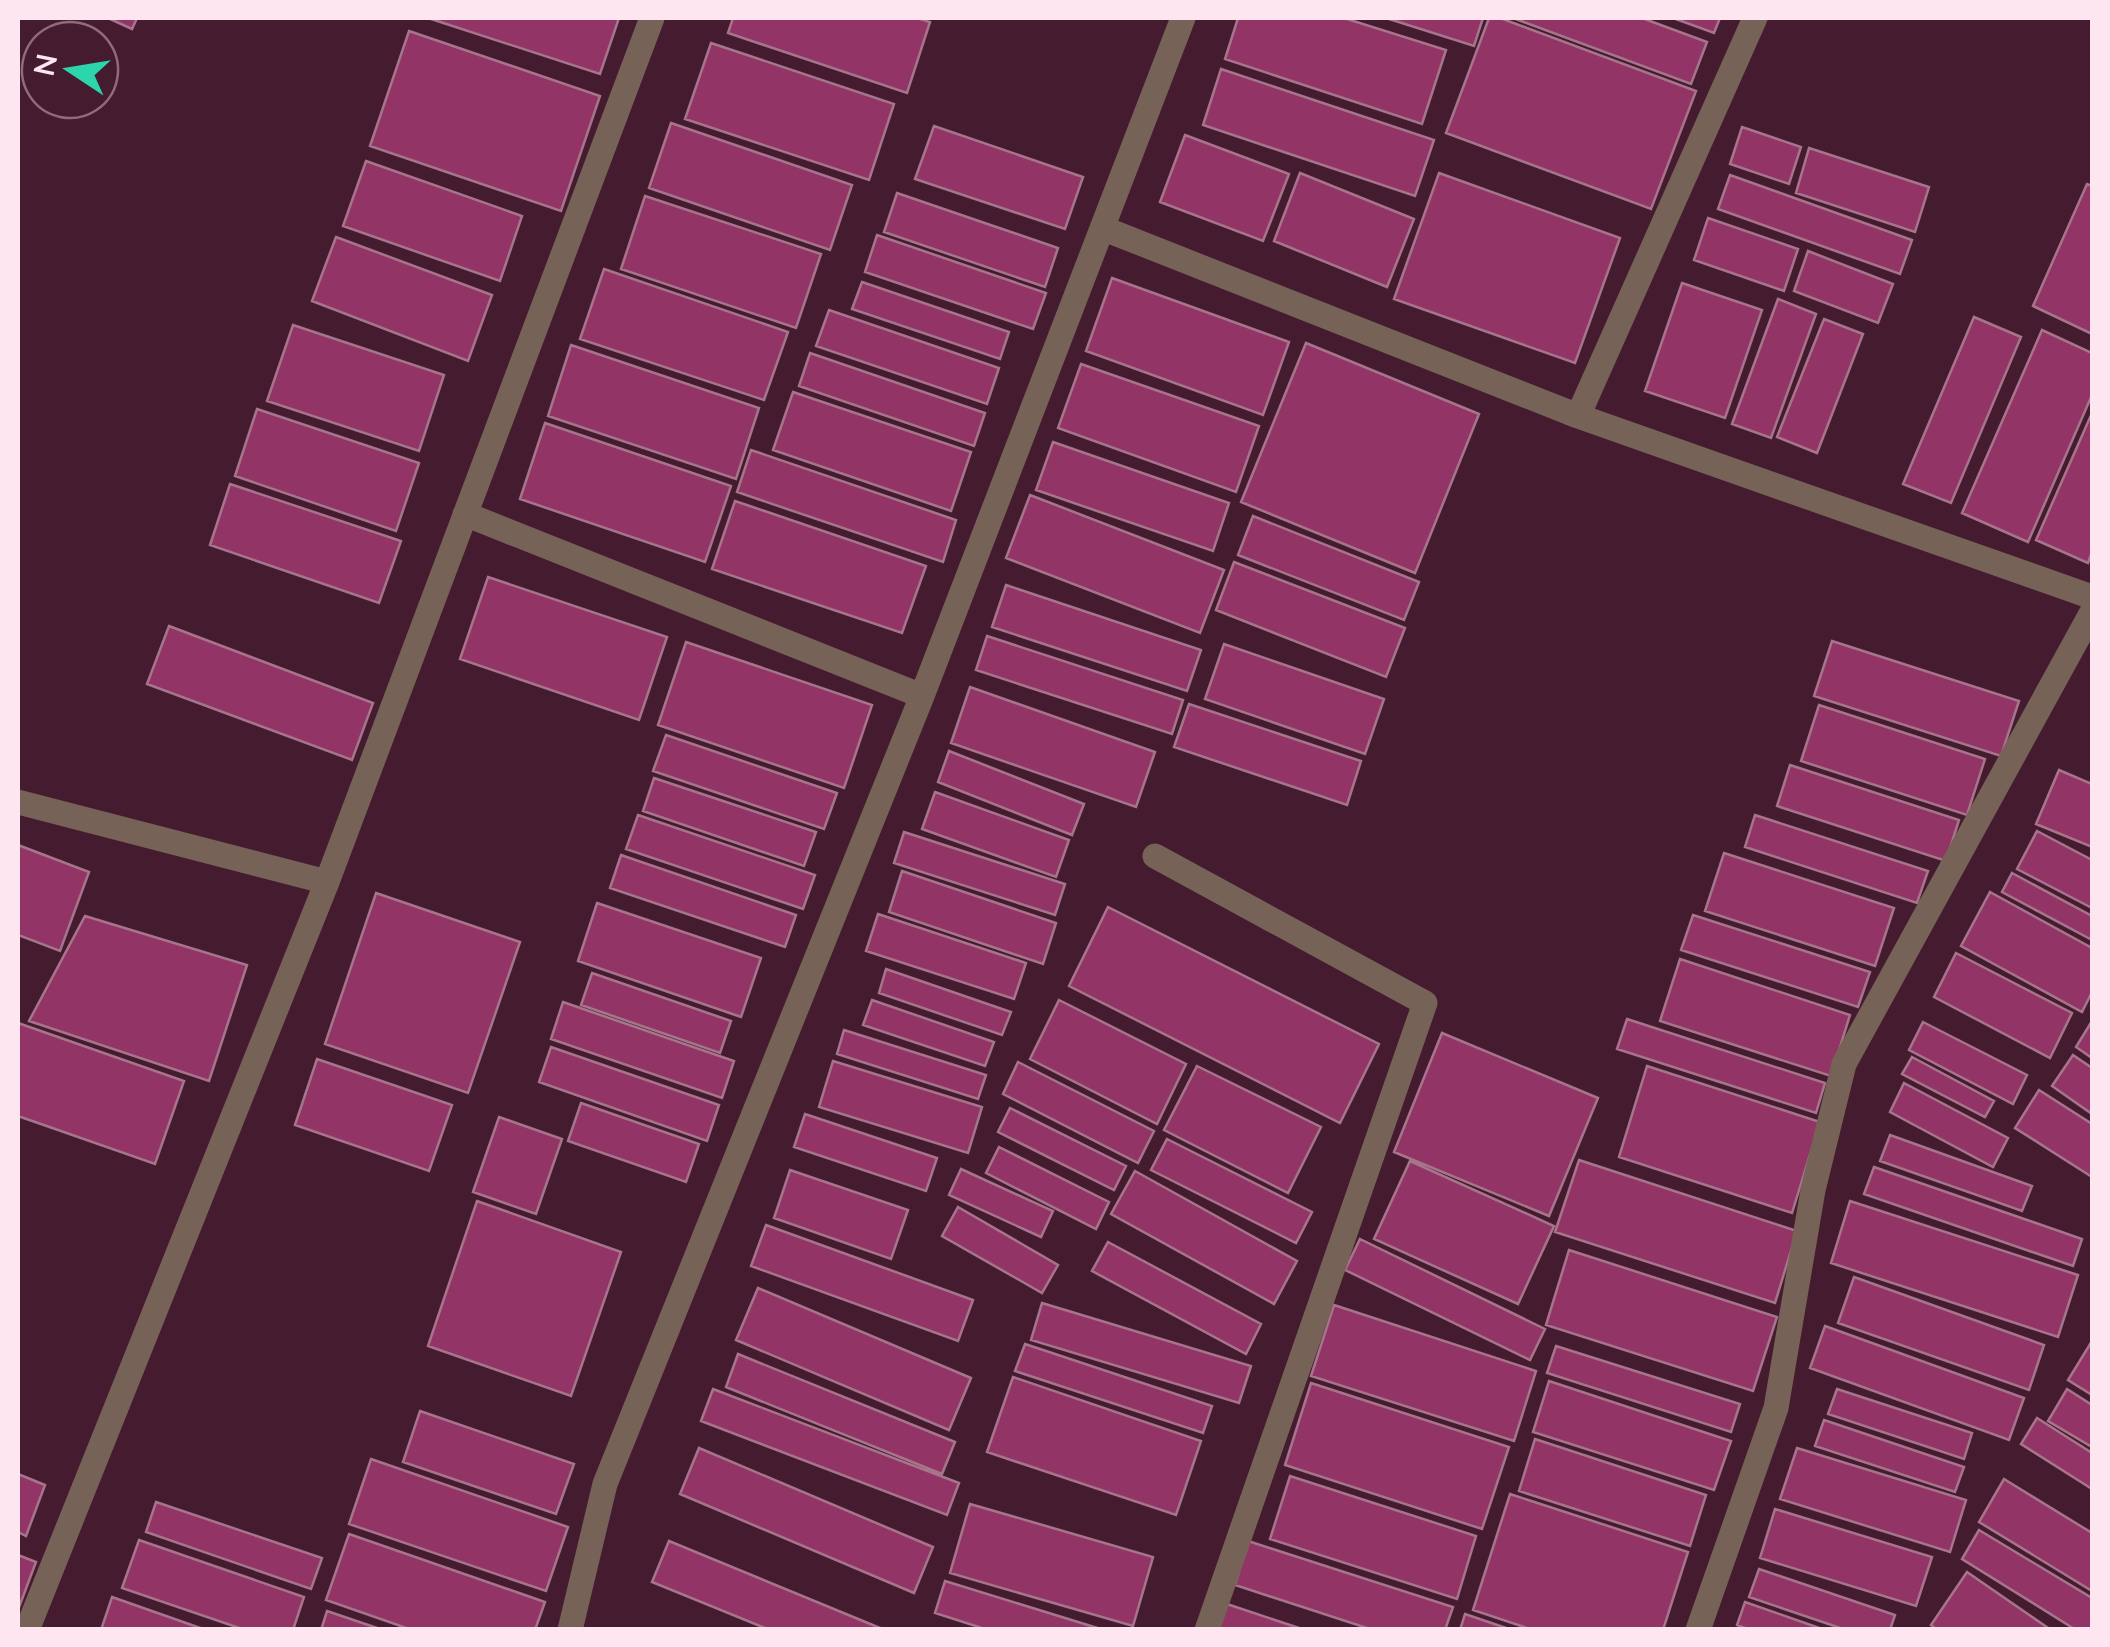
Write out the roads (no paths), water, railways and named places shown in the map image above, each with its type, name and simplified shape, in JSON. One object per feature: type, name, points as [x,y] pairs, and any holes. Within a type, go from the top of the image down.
[{"type":"street","points":[[27,1630],[327,882],[652,18]]},
{"type":"street","points":[[570,1630],[605,1484],[922,696],[1183,18]]},
{"type":"street","points":[[1578,416],[1755,18]]},
{"type":"street","points":[[1102,228],[1578,416],[2092,597]]},
{"type":"street","points":[[465,514],[922,696]]},
{"type":"street","points":[[1698,1630],[1776,1408],[1813,1190],[1844,1064],[2092,612]]},
{"type":"street","points":[[18,802],[327,882]]},
{"type":"street","points":[[1156,856],[1426,1003],[1206,1630]]}]
